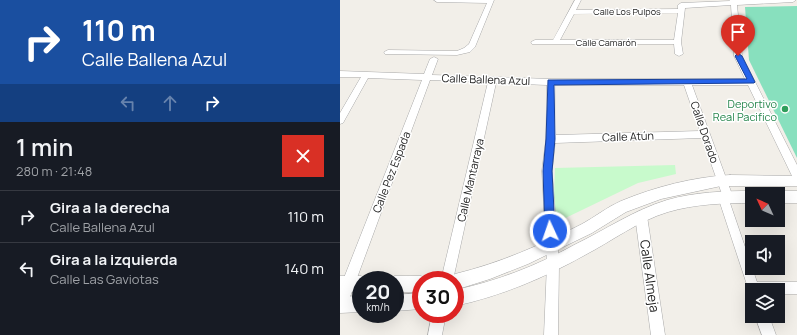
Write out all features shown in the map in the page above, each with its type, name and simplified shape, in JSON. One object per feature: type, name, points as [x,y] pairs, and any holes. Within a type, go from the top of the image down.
[{"type":"street","points":[[388,52],[457,53],[466,50],[472,45],[491,0],[437,0]]},
{"type":"street","points":[[556,41],[578,0]]},
{"type":"street","name":"Calle Los Pulpos","points":[[572,12],[733,2],[793,0]]},
{"type":"street","points":[[733,2],[738,56],[797,174]]},
{"type":"street","points":[[679,54],[677,42],[681,6]]},
{"type":"street","name":"Calle Camarón","points":[[535,42],[677,42]]},
{"type":"street","name":"Calle Pez Espada","points":[[340,305],[434,59]]},
{"type":"street","name":"Calle Ballena Azul","points":[[340,74],[551,82],[752,82]]},
{"type":"street","points":[[340,121],[366,75]]},
{"type":"street","name":"Calle Mantarraya","points":[[449,271],[493,80]]},
{"type":"street","points":[[550,335],[553,264],[547,171],[551,139],[551,82]]},
{"type":"street","name":"Calle Dorado","points":[[688,82],[728,197],[725,203],[751,283]]},
{"type":"street","name":"Calle Atún","points":[[551,139],[706,134]]},
{"type":"street","points":[[464,280],[481,276],[516,263],[551,247],[625,206],[675,189],[722,181],[797,181]]},
{"type":"street","points":[[464,297],[480,294],[553,264],[641,216],[688,201],[745,197]]},
{"type":"street","points":[[785,197],[797,197]]},
{"type":"street","name":"Calle Almeja","points":[[641,216],[658,335]]},
{"type":"street","points":[[785,288],[797,288]]},
{"type":"street","points":[[340,305],[352,304]]},
{"type":"street","points":[[435,335],[437,323]]},
{"type":"street","points":[[764,323],[768,335]]},
{"type":"green space","name":"Deportivo Real Pacifico","points":[[797,6],[797,158],[749,60],[745,7]]},
{"type":"green space","points":[[675,165],[676,174],[638,183],[553,224],[555,168]]},
{"type":"place","name":"Deportivo Real Pacifico","points":[[785,109]]},
{"type":"route","points":[[550,231],[547,171],[551,139],[551,82],[752,82],[738,56]]}]
